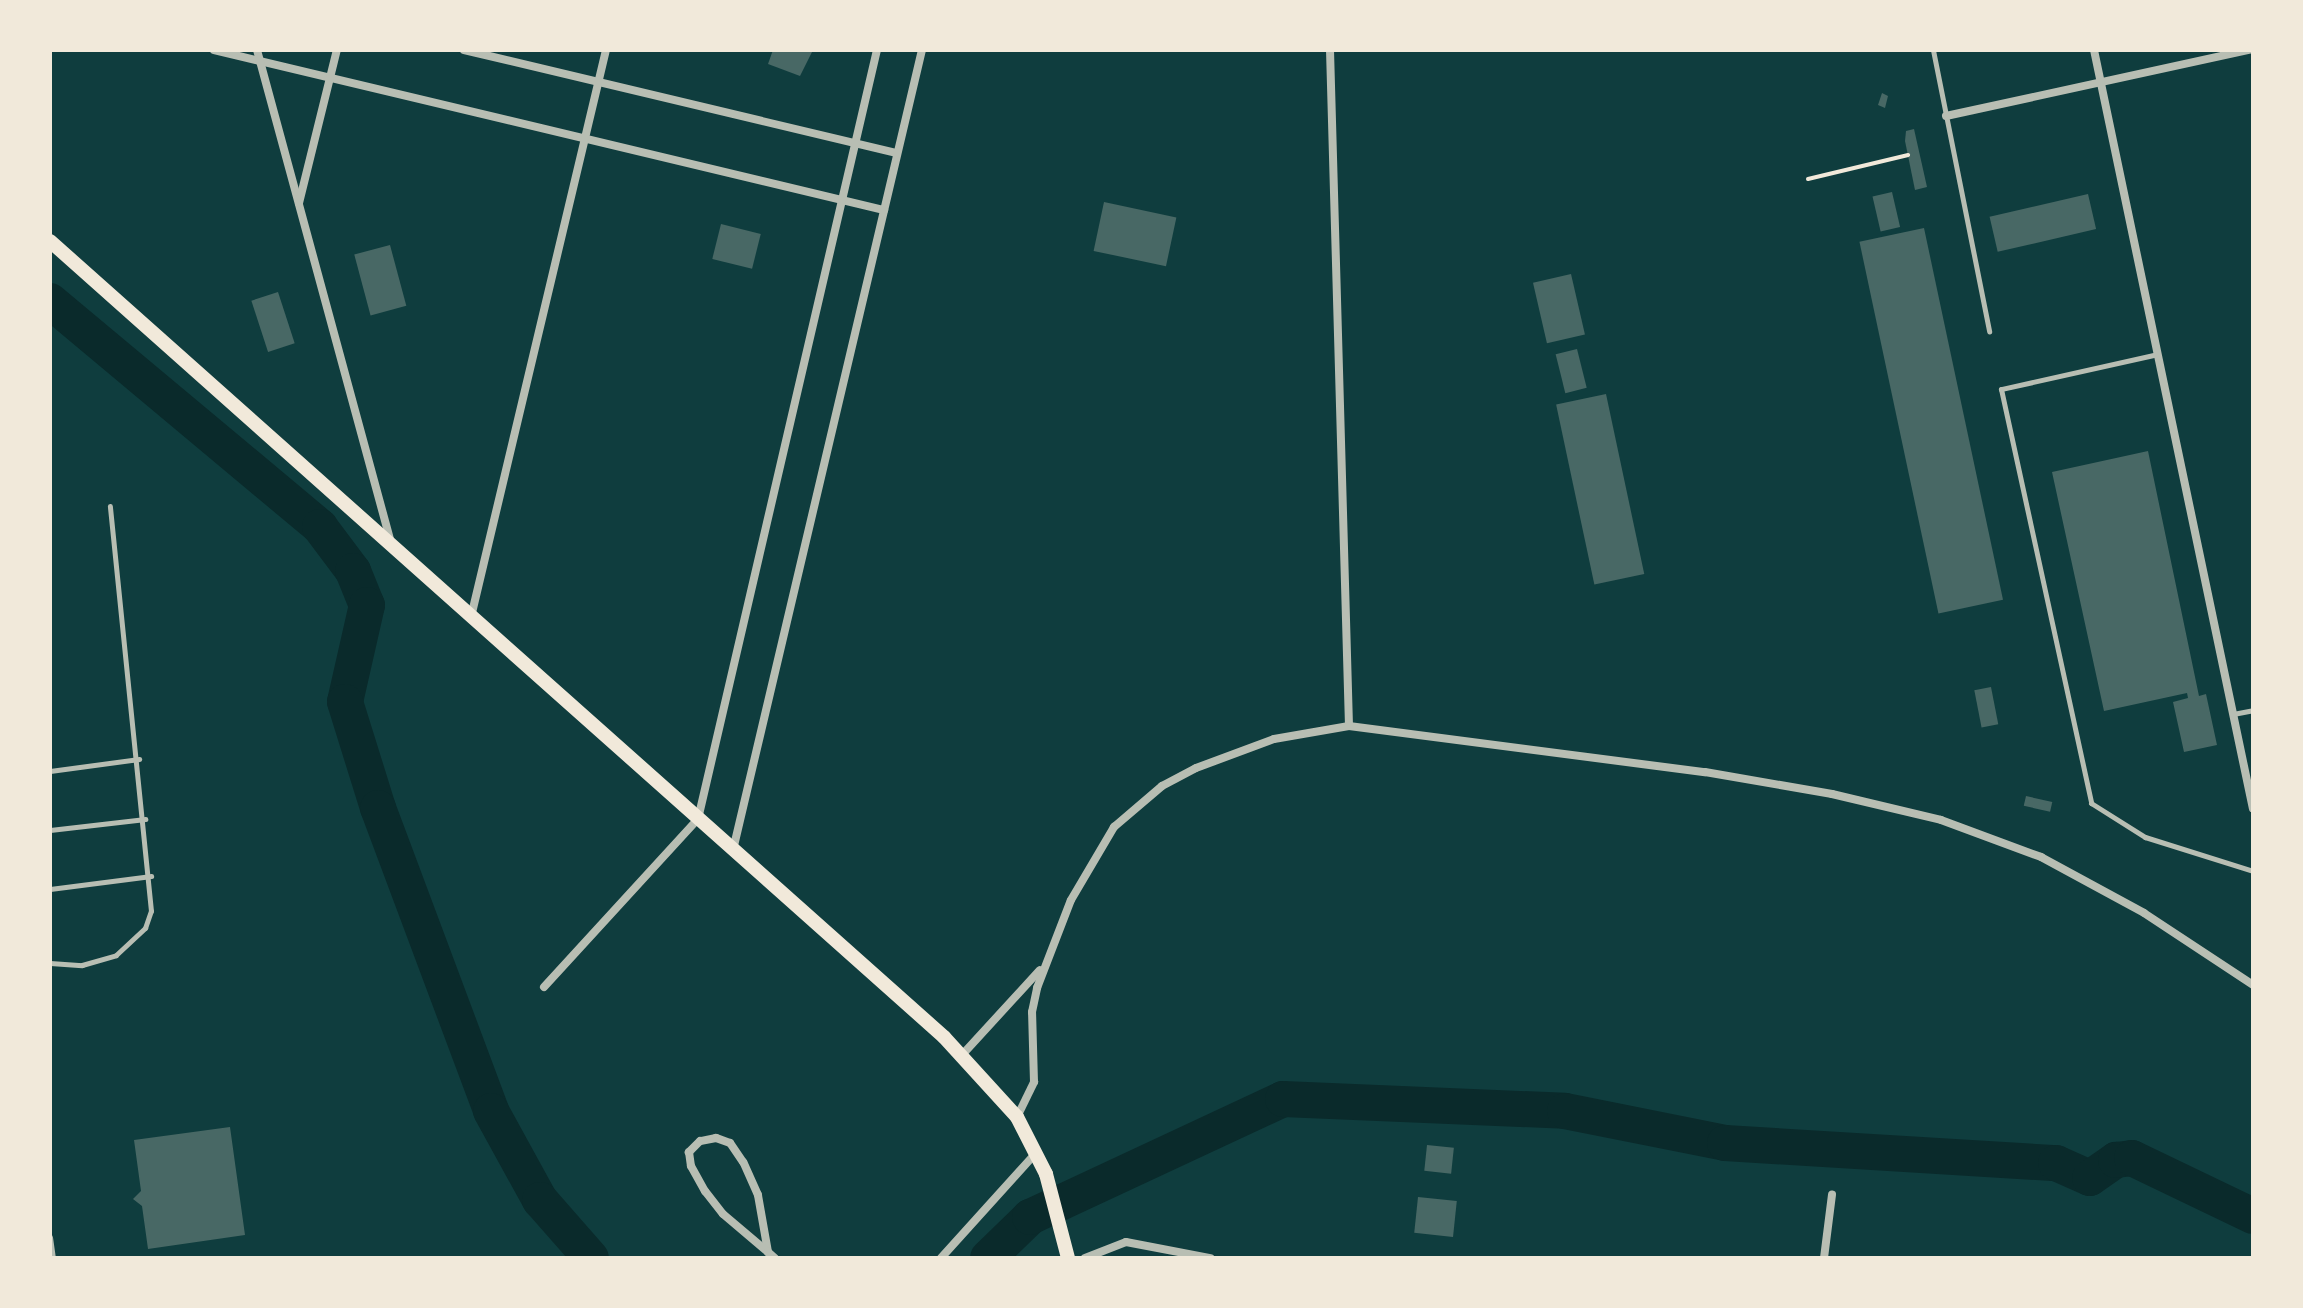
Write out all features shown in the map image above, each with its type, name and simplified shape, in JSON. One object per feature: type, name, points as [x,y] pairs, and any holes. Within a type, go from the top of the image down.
[{"type":"main road","points":[[50,241],[962,1055],[1017,1117],[1036,1153],[1053,1192],[1068,1258]]},
{"type":"street","points":[[214,50],[586,136],[884,210]]},
{"type":"street","points":[[257,50],[392,544]]},
{"type":"street","points":[[299,204],[337,50]]},
{"type":"street","points":[[464,50],[897,153]]},
{"type":"street","points":[[471,618],[606,50]]},
{"type":"street","points":[[544,987],[698,819],[877,50]]},
{"type":"street","points":[[733,850],[922,50]]},
{"type":"street","points":[[1330,50],[1349,726]]},
{"type":"street","points":[[2094,50],[2253,809]]},
{"type":"street","points":[[1946,116],[2249,50]]},
{"type":"street","points":[[1017,1117],[1034,1082],[1032,1012],[1044,966],[1094,855],[1136,805],[1174,780],[1233,753],[1274,739],[1349,726],[1705,772],[1832,794],[1941,820],[2041,857],[2144,913],[2253,985]]},
{"type":"street","points":[[962,1055],[1044,966]]},
{"type":"street","points":[[716,1138],[730,1143],[743,1162],[758,1195],[771,1255],[723,1214],[705,1191],[689,1152],[700,1141],[716,1138]]},
{"type":"street","points":[[941,1258],[1036,1153]]},
{"type":"street","points":[[1824,1258],[1832,1195]]},
{"type":"street","points":[[1085,1258],[1126,1242],[1210,1258]]},
{"type":"lane","points":[[1933,50],[1989,331]]},
{"type":"lane","points":[[2158,354],[2001,389],[2091,803],[2145,837],[2253,871]]},
{"type":"lane","points":[[50,963],[96,962],[132,942],[151,911],[151,876],[110,506]]},
{"type":"lane","points":[[2233,714],[2253,710]]},
{"type":"lane","points":[[50,771],[139,759]]},
{"type":"lane","points":[[50,830],[145,819]]},
{"type":"lane","points":[[50,889],[151,876]]},
{"type":"lane","points":[[50,1237],[53,1258]]},
{"type":"path","points":[[1808,179],[1908,155]]},
{"type":"building","points":[[773,50],[813,50],[800,76],[768,64]]},
{"type":"building","points":[[1882,93],[1888,96],[1885,108],[1878,105]]},
{"type":"building","points":[[1914,129],[1927,187],[1915,190],[1905,141],[1906,131]]},
{"type":"building","points":[[1892,192],[1900,227],[1881,232],[1873,196]]},
{"type":"building","points":[[2088,194],[2096,229],[1998,252],[1990,217]]},
{"type":"building","points":[[1104,202],[1176,217],[1166,266],[1094,251]]},
{"type":"building","points":[[721,224],[761,234],[752,269],[712,259]]},
{"type":"building","points":[[1924,228],[2003,600],[1938,613],[1859,242]]},
{"type":"building","points":[[390,245],[406,306],[371,315],[354,255]]},
{"type":"building","points":[[1571,274],[1585,334],[1547,343],[1533,283]]},
{"type":"building","points":[[278,292],[295,343],[268,352],[251,301]]},
{"type":"building","points":[[1577,349],[1587,388],[1565,393],[1556,354]]},
{"type":"building","points":[[1606,394],[1644,574],[1594,585],[1556,405]]},
{"type":"building","points":[[2148,451],[2199,696],[2206,694],[2217,745],[2184,752],[2173,702],[2188,698],[2187,693],[2104,711],[2052,472]]},
{"type":"building","points":[[1991,687],[1998,724],[1982,728],[1974,690]]},
{"type":"building","points":[[2026,796],[2052,802],[2050,812],[2024,806]]},
{"type":"building","points":[[230,1127],[245,1235],[148,1249],[142,1206],[133,1199],[141,1191],[134,1140]]},
{"type":"building","points":[[1427,1145],[1454,1148],[1451,1174],[1424,1171]]},
{"type":"building","points":[[1418,1197],[1457,1201],[1453,1237],[1414,1233]]},
{"type":"waterway","points":[[50,301],[320,527],[353,571],[367,605],[345,702],[378,808],[491,1111],[540,1200],[591,1258]]},
{"type":"waterway","points":[[988,1258],[1030,1217],[1283,1099],[1565,1111],[1725,1143],[2056,1163],[2090,1178],[2116,1160],[2132,1158],[2253,1216]]}]
